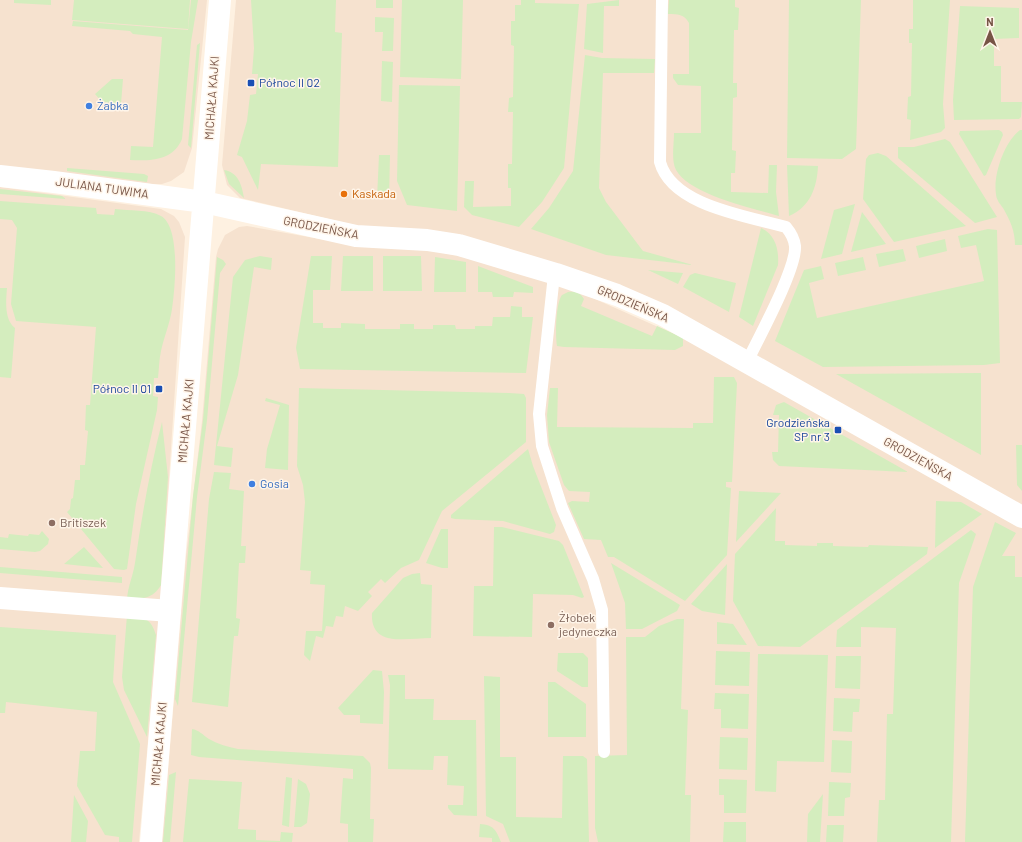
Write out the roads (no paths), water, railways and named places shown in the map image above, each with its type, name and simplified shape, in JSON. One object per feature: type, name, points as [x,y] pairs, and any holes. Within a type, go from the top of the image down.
[{"type":"street","name":"MICHAŁA KAJKI","points":[[151,842],[220,0]]},
{"type":"street","name":"JULIANA TUWIMA","points":[[0,176],[204,202]]},
{"type":"street","name":"GRODZIEŃSKA","points":[[204,202],[356,236],[427,240],[458,245],[501,256],[617,295],[663,315],[1022,517]]},
{"type":"street","points":[[0,598],[170,611]]},
{"type":"lane","points":[[662,0],[660,162],[662,171],[673,184],[690,197],[710,206],[786,227],[794,240],[794,253],[789,271],[747,362]]},
{"type":"lane","points":[[556,274],[553,284],[539,427],[546,463],[559,501],[596,585],[602,610],[604,752]]},
{"type":"place","name":"Północ II 02","points":[[251,83]]},
{"type":"place","name":"Żabka","points":[[89,106]]},
{"type":"place","name":"Kaskada","points":[[344,194]]},
{"type":"place","name":"Północ II 01","points":[[159,389]]},
{"type":"place","name":"Grodzieńska SP nr 3","points":[[838,430]]},
{"type":"place","name":"Gosia","points":[[252,484]]},
{"type":"place","name":"Britiszek","points":[[52,523]]},
{"type":"place","name":"Żłobek jedyneczka","points":[[551,625]]}]
